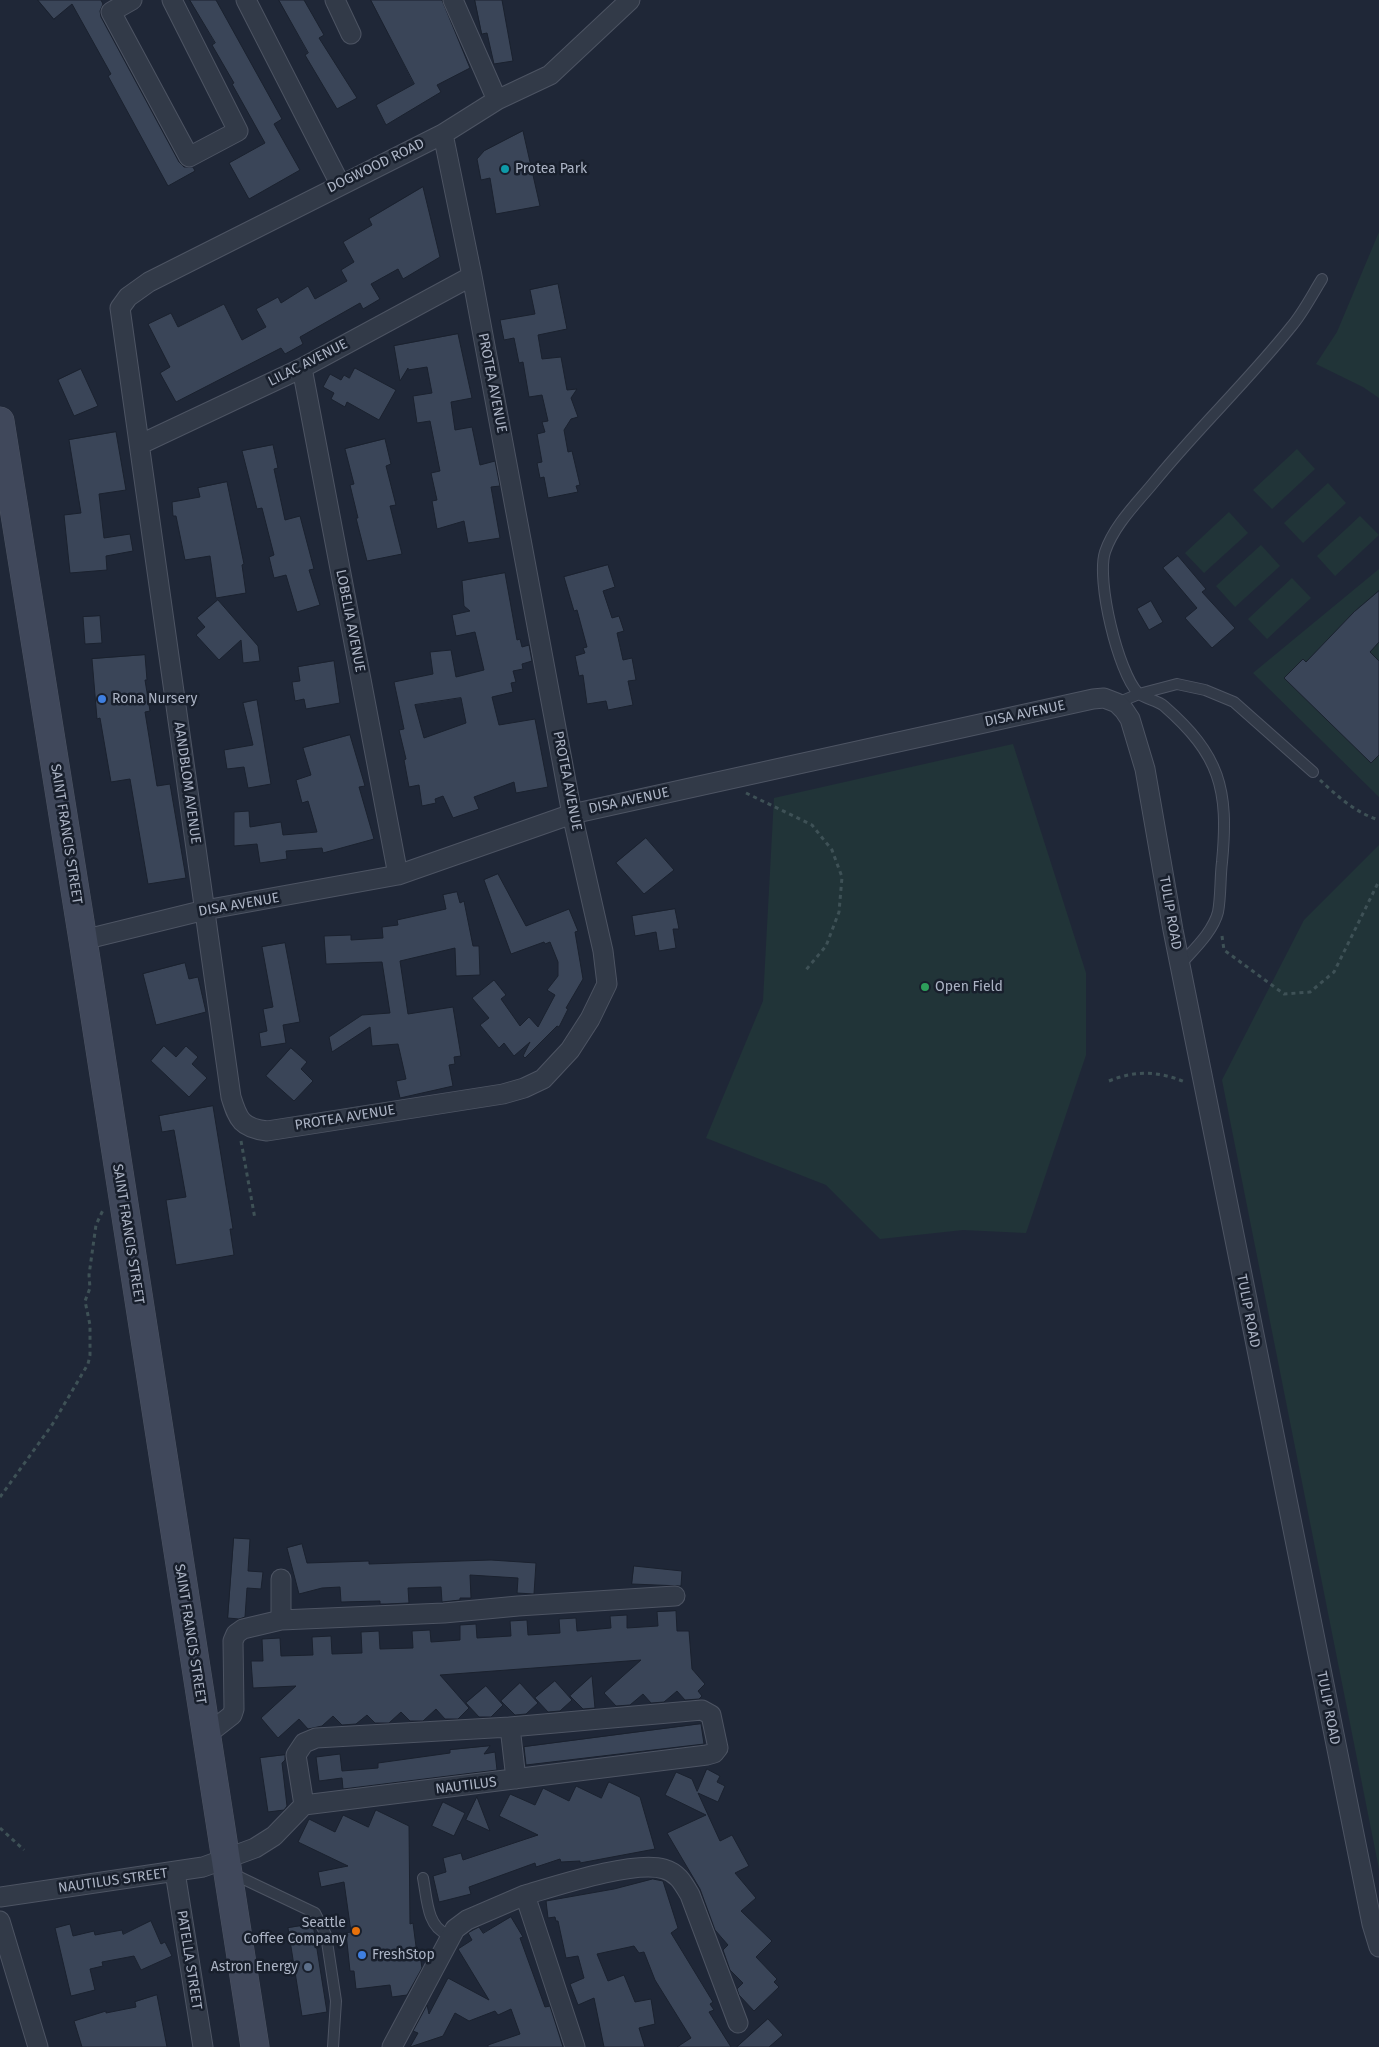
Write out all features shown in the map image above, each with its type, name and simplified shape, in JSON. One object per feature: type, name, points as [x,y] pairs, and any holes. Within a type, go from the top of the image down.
[{"type":"street","points":[[132,0],[112,12],[189,158],[238,131],[172,0]]},
{"type":"street","points":[[246,0],[340,184]]},
{"type":"street","points":[[335,0],[351,34]]},
{"type":"street","points":[[453,0],[497,100]]},
{"type":"street","name":"DOGWOOD ROAD","points":[[121,320],[120,308],[123,302],[149,282],[340,184],[443,134],[497,100],[550,75],[630,0]]},
{"type":"street","name":"PROTEA AVENUE","points":[[233,1105],[251,1129],[267,1130],[503,1094],[524,1088],[543,1079],[570,1050],[590,1019],[607,984],[603,951],[572,814],[472,276],[443,134]]},
{"type":"street","name":"LILAC AVENUE","points":[[141,444],[302,368],[472,276]]},
{"type":"street","name":"AANDBLOM AVENUE","points":[[121,320],[141,444],[233,1105]]},
{"type":"street","name":"LOBELIA AVENUE","points":[[302,368],[398,875]]},
{"type":"street","name":"SAINT FRANCIS STREET","points":[[0,421],[83,940],[205,1736],[255,2047]]},
{"type":"street","name":"DISA AVENUE","points":[[83,940],[205,910],[398,875],[572,814],[1093,699],[1104,698],[1117,703]]},
{"type":"street","name":"TULIP ROAD","points":[[1117,703],[1130,719],[1145,769],[1204,1089],[1372,1924],[1379,1947]]},
{"type":"street","points":[[281,1580],[281,1620]]},
{"type":"street","points":[[205,1736],[232,1714],[234,1709],[232,1650],[236,1634],[247,1627],[281,1620],[444,1613],[518,1606],[674,1596]]},
{"type":"street","name":"NAUTILUS","points":[[304,1806],[707,1755],[714,1753],[718,1748],[711,1715],[702,1710],[510,1727]]},
{"type":"street","points":[[227,1866],[274,1836],[304,1806],[296,1755],[304,1744],[316,1738],[510,1727],[516,1779]]},
{"type":"street","name":"NAUTILUS STREET","points":[[0,1897],[227,1866]]},
{"type":"street","points":[[392,2047],[455,1929],[466,1920],[525,1895],[620,1870],[647,1866],[665,1869],[680,1877],[690,1895],[738,2023]]},
{"type":"street","name":"PATELLA STREET","points":[[175,1872],[203,2047]]},
{"type":"street","points":[[525,1895],[576,2047]]},
{"type":"street","points":[[0,1921],[38,2047]]},
{"type":"lane","points":[[1180,965],[1200,942],[1218,913],[1225,833],[1223,796],[1213,764],[1191,731],[1161,704],[1139,694],[1127,676],[1105,599],[1102,570],[1105,552],[1118,526],[1170,462],[1292,326],[1322,279]]},
{"type":"lane","points":[[1117,703],[1139,694],[1176,684],[1205,690],[1234,702],[1313,772]]},
{"type":"lane","points":[[227,1866],[316,1913],[326,1934],[336,2001],[333,2047]]},
{"type":"lane","points":[[423,1878],[433,1923],[438,1931],[447,1934],[455,1929]]},
{"type":"path","points":[[1313,772],[1339,798],[1370,817],[1379,820]]},
{"type":"path","points":[[721,781],[812,825],[832,850],[842,877],[838,912],[826,946],[805,971]]},
{"type":"path","points":[[1218,913],[1224,950],[1284,994],[1310,992],[1334,972],[1379,881]]},
{"type":"path","points":[[1108,1081],[1129,1073],[1166,1074],[1204,1089]]},
{"type":"path","points":[[233,1105],[256,1219]]},
{"type":"path","points":[[0,1497],[52,1425],[88,1364],[90,1324],[85,1301],[90,1288],[89,1275],[96,1225],[102,1210],[110,1204]]},
{"type":"path","points":[[0,1828],[24,1850]]},
{"type":"green space","points":[[1379,232],[1379,398],[1363,387],[1316,364],[1337,332]]},
{"type":"green space","points":[[1297,449],[1315,469],[1272,509],[1253,490]]},
{"type":"green space","points":[[1328,483],[1346,503],[1303,543],[1284,523]]},
{"type":"green space","points":[[1229,512],[1248,533],[1204,573],[1185,553]]},
{"type":"green space","points":[[1360,516],[1379,535],[1335,576],[1317,556]]},
{"type":"green space","points":[[1261,545],[1280,566],[1235,607],[1216,586]]},
{"type":"green space","points":[[1379,569],[1379,797],[1253,673]]},
{"type":"green space","points":[[1292,578],[1311,598],[1267,639],[1248,619]]},
{"type":"green space","name":"Open Field","points":[[1013,744],[1086,973],[1086,1055],[1026,1233],[963,1230],[880,1239],[826,1185],[706,1138],[763,1001],[774,798]]},
{"type":"green space","points":[[1379,845],[1379,1869],[1222,1080],[1304,920]]},
{"type":"building","points":[[38,0],[101,0],[103,4],[100,11],[101,17],[179,162],[184,167],[193,167],[195,171],[168,186],[108,76],[111,74],[72,4],[54,19]]},
{"type":"building","points":[[190,0],[216,0],[282,119],[274,124],[300,170],[249,199],[229,163],[265,143],[212,45],[215,43]]},
{"type":"building","points":[[279,0],[304,0],[324,35],[319,38],[357,98],[337,109],[305,55],[308,53]]},
{"type":"building","points":[[371,0],[442,0],[470,68],[437,85],[441,92],[386,125],[376,105],[414,84]]},
{"type":"building","points":[[475,0],[502,0],[513,61],[494,64],[487,33],[482,34]]},
{"type":"building","name":"Protea Park","points":[[523,131],[540,206],[496,214],[490,178],[481,180],[477,159],[484,151]]},
{"type":"building","points":[[423,187],[440,257],[403,279],[398,269],[371,284],[380,299],[363,309],[360,303],[300,337],[303,344],[285,354],[281,348],[176,402],[160,373],[170,367],[148,324],[171,313],[178,327],[224,304],[242,340],[266,327],[256,309],[278,297],[281,303],[308,286],[315,299],[347,281],[341,270],[354,262],[343,242],[372,225],[369,219]]},
{"type":"building","points":[[558,284],[567,329],[538,335],[542,359],[561,357],[567,390],[577,389],[571,398],[578,417],[571,419],[564,430],[568,452],[572,451],[580,485],[576,486],[578,492],[548,498],[544,477],[540,478],[537,463],[542,462],[537,434],[545,432],[542,422],[548,421],[542,395],[529,397],[523,362],[519,363],[514,338],[504,340],[500,320],[535,314],[530,290]]},
{"type":"building","points":[[458,334],[472,398],[451,402],[455,430],[472,427],[480,465],[495,461],[500,486],[491,487],[500,538],[468,543],[464,521],[437,529],[432,501],[437,500],[431,473],[440,471],[430,421],[417,423],[413,396],[432,393],[427,367],[408,370],[408,368],[400,381],[394,346]]},
{"type":"building","points":[[355,368],[396,390],[379,420],[347,402],[345,407],[331,399],[334,393],[323,387],[330,374],[341,380],[344,375],[349,378]]},
{"type":"building","points":[[81,369],[98,406],[74,416],[58,380]]},
{"type":"building","points":[[116,432],[126,490],[99,494],[104,538],[130,534],[133,551],[106,556],[107,570],[70,573],[64,515],[81,513],[69,440]]},
{"type":"building","points":[[385,439],[391,464],[386,466],[396,505],[390,506],[402,554],[367,561],[356,518],[358,518],[350,485],[354,484],[345,449]]},
{"type":"building","points":[[273,445],[278,468],[274,469],[285,520],[300,516],[314,569],[309,570],[320,605],[297,612],[286,575],[274,578],[269,557],[274,555],[262,508],[257,509],[242,451]]},
{"type":"building","points":[[227,482],[244,564],[242,565],[246,593],[216,598],[210,556],[185,560],[176,516],[173,516],[172,502],[200,497],[198,488]]},
{"type":"building","points":[[1178,556],[1206,589],[1202,592],[1235,628],[1212,648],[1185,618],[1197,608],[1163,568]]},
{"type":"building","points":[[608,565],[615,587],[603,591],[612,618],[619,616],[624,631],[617,633],[623,660],[632,658],[636,680],[628,681],[633,705],[608,710],[606,701],[587,704],[583,675],[579,676],[575,656],[585,653],[583,648],[587,647],[577,610],[574,611],[564,577]]},
{"type":"building","points":[[505,573],[517,640],[520,639],[522,647],[529,645],[532,661],[522,664],[523,669],[513,671],[516,682],[511,683],[513,692],[492,697],[499,725],[535,719],[548,787],[516,793],[514,782],[474,797],[479,809],[453,818],[443,796],[435,799],[436,803],[422,806],[419,785],[409,787],[404,760],[406,759],[399,730],[404,729],[394,682],[433,674],[430,652],[451,650],[456,677],[484,670],[475,632],[456,636],[452,615],[470,611],[464,606],[462,581]],"holes":[[[461,698],[466,723],[424,738],[415,705]]]},
{"type":"building","points":[[1379,591],[1379,642],[1370,652],[1379,661],[1379,755],[1371,763],[1284,678],[1303,659],[1306,662],[1354,612]]},
{"type":"building","points":[[218,600],[258,646],[260,661],[243,663],[241,640],[219,660],[196,635],[205,627],[197,618]]},
{"type":"building","points":[[1151,601],[1163,622],[1149,630],[1137,609]]},
{"type":"building","points":[[100,616],[102,643],[85,644],[83,617]]},
{"type":"building","points":[[145,655],[147,680],[145,680],[150,711],[145,712],[157,786],[170,784],[186,878],[148,884],[130,779],[111,782],[100,718],[97,719],[92,659]]},
{"type":"building","points":[[334,661],[340,703],[306,709],[304,699],[295,701],[292,682],[300,681],[298,667]]},
{"type":"building","points":[[257,700],[271,784],[248,788],[244,767],[227,769],[224,750],[253,745],[243,703]]},
{"type":"building","points":[[350,735],[365,786],[359,787],[374,839],[323,853],[322,848],[286,851],[287,859],[260,863],[257,844],[234,846],[234,812],[249,811],[250,827],[281,822],[283,835],[317,832],[308,801],[302,803],[296,780],[311,775],[303,748]]},
{"type":"building","points":[[646,838],[674,870],[644,894],[616,863]]},
{"type":"building","points":[[498,874],[526,926],[569,909],[578,931],[575,932],[583,979],[566,1008],[568,1009],[559,1027],[557,1026],[525,1058],[523,1056],[530,1042],[514,1056],[504,1043],[499,1048],[480,1025],[489,1018],[472,998],[494,980],[506,995],[501,999],[520,1026],[529,1017],[538,1027],[555,995],[547,990],[558,976],[558,962],[550,942],[545,944],[544,942],[511,954],[484,880]]},
{"type":"building","points":[[457,892],[460,903],[464,901],[473,946],[479,946],[480,975],[456,976],[455,948],[400,961],[408,1014],[453,1007],[461,1056],[454,1057],[455,1064],[449,1065],[453,1086],[400,1098],[396,1081],[406,1079],[398,1044],[372,1046],[370,1027],[332,1052],[329,1037],[362,1015],[390,1013],[382,962],[326,964],[324,936],[351,935],[351,940],[383,938],[382,927],[398,925],[397,920],[446,909],[443,895]]},
{"type":"building","points":[[675,909],[679,929],[673,929],[676,948],[659,951],[656,932],[635,936],[632,916]]},
{"type":"building","points":[[285,943],[300,1022],[283,1025],[286,1043],[261,1047],[259,1033],[267,1031],[263,1009],[273,1007],[262,947]]},
{"type":"building","points":[[185,963],[189,979],[198,977],[206,1012],[156,1025],[143,974]]},
{"type":"building","points":[[164,1046],[176,1057],[186,1046],[198,1057],[192,1064],[207,1078],[189,1097],[151,1061]]},
{"type":"building","points":[[291,1048],[307,1062],[301,1069],[313,1081],[294,1101],[266,1076]]},
{"type":"building","points":[[213,1106],[233,1229],[230,1229],[234,1255],[176,1265],[166,1200],[186,1197],[174,1130],[162,1132],[159,1116]]},
{"type":"building","points":[[234,1538],[250,1539],[248,1571],[263,1572],[261,1589],[247,1588],[245,1617],[239,1619],[228,1618]]},
{"type":"building","points":[[302,1544],[307,1563],[369,1561],[369,1564],[491,1560],[536,1563],[534,1594],[517,1593],[518,1578],[470,1575],[471,1598],[460,1598],[460,1600],[442,1602],[441,1587],[408,1588],[409,1603],[380,1604],[380,1601],[341,1602],[340,1587],[322,1588],[299,1594],[287,1548]]},
{"type":"building","points":[[634,1566],[682,1571],[681,1586],[632,1584]]},
{"type":"building","points":[[676,1611],[677,1631],[689,1631],[692,1669],[705,1684],[698,1691],[702,1696],[699,1699],[685,1700],[677,1691],[664,1702],[651,1703],[643,1694],[630,1705],[616,1706],[604,1693],[641,1660],[440,1675],[469,1708],[458,1719],[445,1719],[436,1709],[423,1721],[410,1721],[401,1712],[389,1723],[375,1723],[367,1715],[356,1724],[342,1725],[333,1716],[322,1726],[308,1729],[299,1719],[278,1738],[261,1718],[296,1686],[253,1688],[251,1661],[263,1661],[262,1639],[280,1638],[281,1656],[313,1655],[312,1637],[331,1636],[332,1654],[362,1653],[361,1632],[379,1631],[380,1649],[413,1648],[412,1631],[430,1630],[431,1642],[460,1640],[460,1625],[476,1624],[477,1638],[511,1636],[510,1621],[527,1620],[528,1635],[560,1633],[559,1619],[576,1618],[577,1631],[611,1628],[610,1616],[627,1615],[627,1628],[658,1626],[657,1612]]},
{"type":"building","points":[[592,1676],[595,1708],[583,1709],[570,1696]]},
{"type":"building","points":[[555,1681],[572,1700],[560,1711],[548,1712],[535,1698]]},
{"type":"building","points":[[520,1683],[538,1703],[526,1714],[515,1715],[501,1701]]},
{"type":"building","points":[[486,1686],[503,1705],[491,1717],[479,1717],[466,1703]]},
{"type":"building","points":[[701,1724],[704,1744],[526,1765],[524,1747]]},
{"type":"building","points":[[490,1746],[484,1754],[495,1752],[497,1770],[343,1789],[342,1778],[319,1781],[316,1757],[340,1754],[342,1771],[378,1768],[378,1763],[450,1753],[450,1750]]},
{"type":"building","points":[[285,1755],[285,1760],[282,1763],[287,1806],[284,1810],[268,1812],[260,1758]]},
{"type":"building","points":[[707,1769],[720,1776],[717,1782],[725,1786],[718,1802],[698,1793],[720,1841],[732,1835],[749,1866],[735,1873],[756,1898],[741,1911],[772,1941],[756,1957],[777,1979],[774,1982],[779,1987],[754,2011],[739,1995],[737,1989],[743,1983],[730,1970],[723,1950],[728,1945],[715,1930],[700,1889],[667,1833],[706,1815],[665,1795],[676,1772],[692,1779],[697,1791]]},
{"type":"building","points":[[609,1782],[640,1797],[655,1849],[580,1863],[580,1861],[561,1862],[560,1859],[536,1867],[535,1863],[469,1887],[471,1894],[439,1902],[433,1876],[446,1872],[443,1858],[461,1853],[463,1860],[538,1835],[499,1816],[510,1794],[535,1805],[543,1788],[569,1801],[576,1786],[601,1798]]},
{"type":"building","points":[[477,1797],[490,1831],[466,1820]]},
{"type":"building","points":[[443,1802],[465,1813],[454,1836],[432,1826]]},
{"type":"building","points":[[376,1810],[409,1826],[410,1924],[413,1923],[417,1954],[420,1955],[422,1968],[407,1995],[392,1997],[390,1985],[356,1989],[354,1971],[350,1971],[346,1933],[351,1932],[344,1882],[321,1887],[318,1872],[348,1866],[298,1842],[309,1819],[335,1832],[343,1815],[368,1827]]},
{"type":"building","points":[[653,1879],[663,1881],[678,1928],[671,1933],[713,2002],[710,2004],[714,2010],[709,2012],[731,2047],[677,2047],[691,2038],[655,1980],[644,1952],[639,1953],[634,1946],[597,1954],[608,1981],[624,1975],[635,2002],[651,1999],[655,2024],[639,2028],[645,2047],[604,2047],[594,1998],[578,2005],[570,1984],[584,1978],[578,1956],[566,1958],[558,1921],[556,1921],[555,1917],[548,1918],[546,1901],[614,1889]]},
{"type":"building","points":[[511,1917],[523,1937],[520,1938],[545,2007],[550,2006],[563,2047],[488,2047],[488,2045],[520,2034],[511,2009],[498,2015],[495,2011],[469,2021],[455,2013],[443,2036],[410,2047],[418,2033],[413,2031],[427,2005],[429,2014],[448,1978],[489,2000],[458,1949],[472,1940],[468,1933],[479,1927],[483,1933]]},
{"type":"building","points":[[151,1921],[161,1944],[165,1942],[172,1956],[141,1970],[134,1956],[102,1962],[103,1966],[90,1969],[95,1990],[71,1996],[55,1928],[70,1924],[73,1936],[94,1931],[95,1935],[122,1930],[123,1934]]},
{"type":"building","points":[[313,1924],[327,2012],[302,2016],[288,1928]]},
{"type":"building","points":[[157,1995],[167,2047],[82,2047],[74,2021],[106,2011],[106,2013],[136,2007],[135,2002]]},
{"type":"building","points":[[768,2019],[783,2035],[769,2047],[737,2047]]},
{"type":"place","name":"Protea Park","points":[[505,169]]},
{"type":"place","name":"Rona Nursery","points":[[102,699]]},
{"type":"place","name":"Open Field","points":[[925,987]]},
{"type":"place","name":"Seattle Coffee Company","points":[[356,1931]]},
{"type":"place","name":"FreshStop","points":[[362,1955]]},
{"type":"place","name":"Astron Energy","points":[[308,1967]]}]
